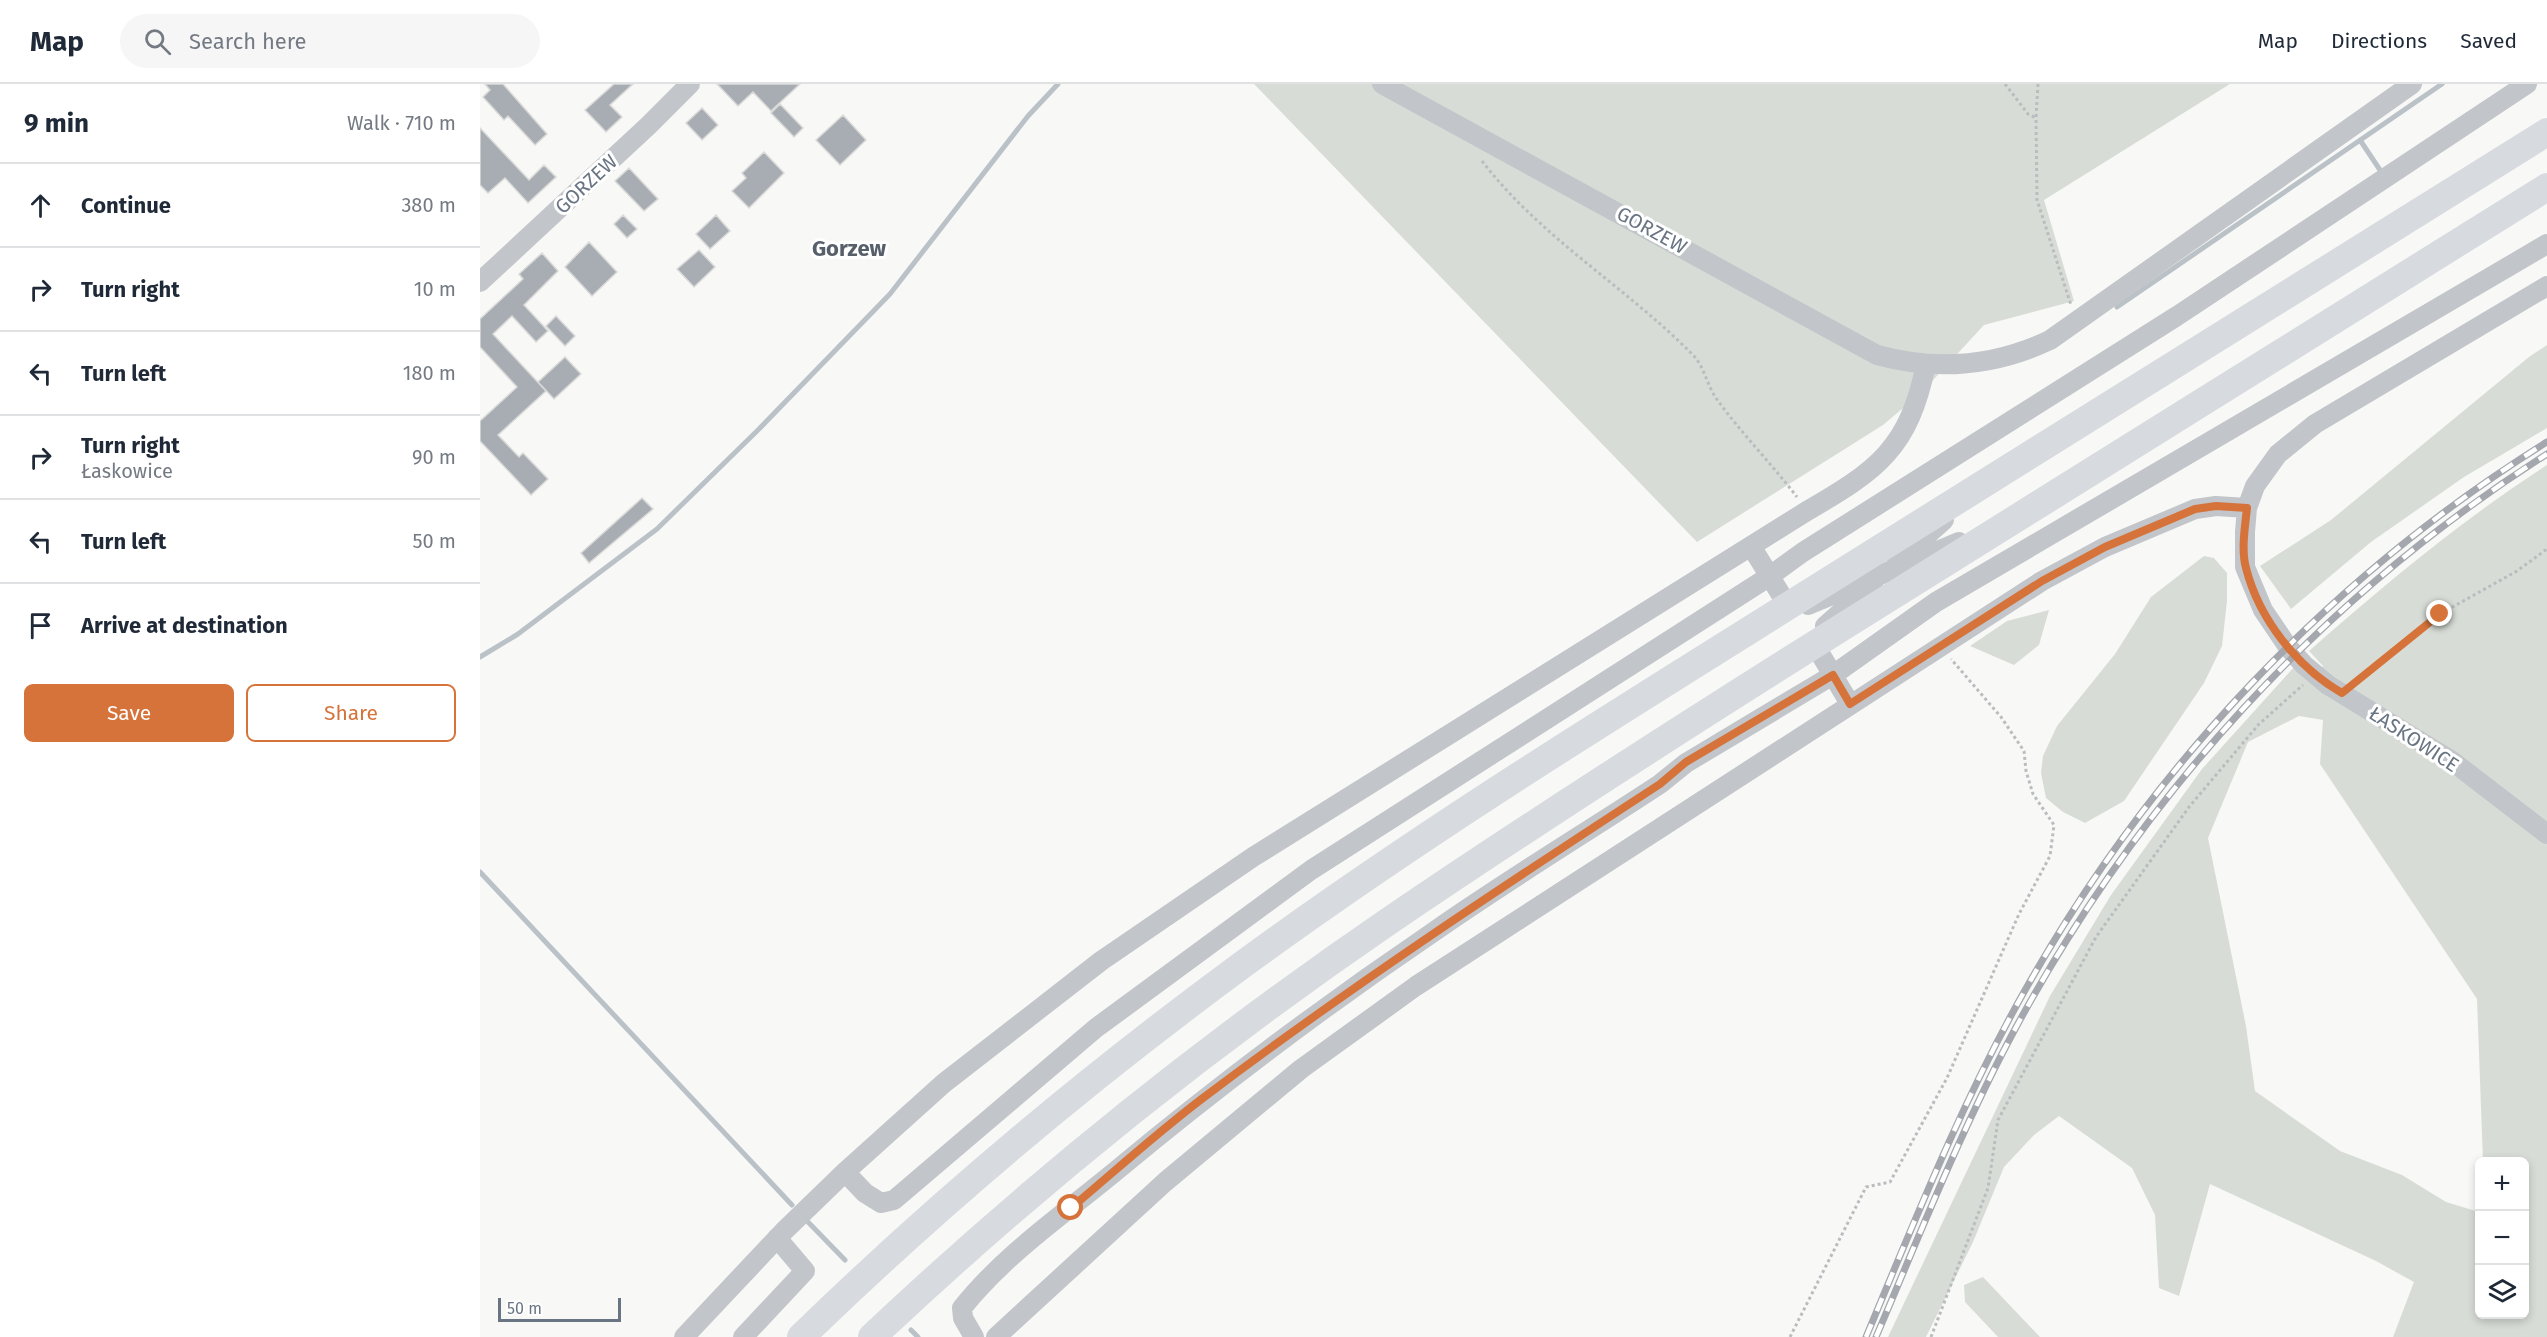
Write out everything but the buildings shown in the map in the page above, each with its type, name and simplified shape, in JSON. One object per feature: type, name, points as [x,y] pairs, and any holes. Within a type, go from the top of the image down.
[{"type":"highway","points":[[801,1337],[874,1267],[1011,1148],[1127,1052],[1242,965],[1392,860],[1753,628],[2547,132]]},
{"type":"highway","points":[[872,1337],[1069,1163],[1158,1091],[1390,920],[1521,832],[1781,666],[2547,187]]},
{"type":"street","name":"GORZEW","points":[[480,282],[690,84]]},
{"type":"street","name":"GORZEW","points":[[1382,84],[1877,355],[1926,364],[1968,364],[2024,352],[2050,340],[2076,319],[2412,84]]},
{"type":"street","points":[[845,1172],[865,1193],[881,1203],[894,1200],[1096,1028],[1311,870],[1770,576],[1803,552],[2177,316],[2527,84]]},
{"type":"street","points":[[974,1337],[963,1318],[962,1308],[977,1289],[1039,1232],[1201,1099],[1433,932],[1660,784],[1686,762],[1833,675],[1936,602],[2547,244]]},
{"type":"street","points":[[996,1337],[1165,1182],[1301,1069],[1416,986],[2042,581],[2105,547],[2195,509],[2216,506],[2247,508],[2255,486],[2278,454],[2315,424],[2547,286]]},
{"type":"street","points":[[684,1337],[777,1238],[845,1172],[944,1083],[1101,961],[1253,857],[1855,483],[1894,447],[1913,412],[1926,364]]},
{"type":"street","points":[[1781,666],[1990,480]]},
{"type":"street","name":"ŁASKOWICE","points":[[2247,508],[2245,567],[2263,610],[2288,647],[2315,675],[2452,761],[2547,834]]},
{"type":"street","points":[[1753,628],[2016,519]]},
{"type":"street","points":[[1751,546],[1788,606]]},
{"type":"street","points":[[1815,645],[1850,704]]},
{"type":"street","points":[[743,1337],[805,1271],[777,1238]]},
{"type":"path","points":[[2005,84],[2028,114],[2036,118]]},
{"type":"path","points":[[2038,84],[2037,200],[2076,319]]},
{"type":"path","points":[[1475,134],[1470,144],[1496,178],[1544,226],[1630,297],[1695,357],[1715,397],[1807,511]]},
{"type":"path","points":[[2342,693],[2440,614],[2517,571],[2547,549]]},
{"type":"path","points":[[1790,1337],[1866,1187],[1890,1182],[1947,1078],[2019,914],[2050,856],[2054,825],[2033,794],[2026,771],[2024,751],[2001,717],[1940,646]]},
{"type":"path","points":[[1930,1337],[1988,1188],[1998,1120],[2096,937],[2196,799],[2259,724],[2315,675]]},
{"type":"shaded area","points":[[1254,84],[2230,84],[2044,200],[2074,301],[1984,325],[1922,392],[1883,425],[1697,542]]},
{"type":"shaded area","points":[[2547,345],[2547,428],[2464,477],[2371,542],[2291,609],[2260,566],[2331,520],[2529,357]]},
{"type":"shaded area","points":[[2547,465],[2547,1337],[2393,1337],[2414,1282],[2376,1261],[2210,1184],[2179,1296],[2159,1288],[2155,1215],[2132,1168],[2059,1116],[2034,1135],[2004,1167],[1973,1242],[1926,1337],[1888,1337],[2050,996],[2111,895],[2202,769],[2295,666],[2320,670],[2323,666],[2309,651],[2366,601],[2485,508]],"holes":[[[2299,716],[2323,720],[2320,764],[2477,999],[2483,1157],[2529,1157],[2529,1319],[2475,1319],[2475,1211],[2446,1202],[2402,1175],[2340,1151],[2255,1091],[2246,1026],[2208,838],[2248,742]]]},
{"type":"shaded area","points":[[2204,556],[2214,558],[2227,573],[2227,601],[2222,646],[2204,683],[2124,801],[2085,823],[2063,812],[2046,798],[2041,773],[2043,756],[2057,726],[2115,654],[2151,597]]},
{"type":"shaded area","points":[[2049,610],[2039,645],[2014,665],[1970,646],[2007,621]]},
{"type":"shaded area","points":[[1983,1277],[2040,1337],[1998,1337],[1965,1302],[1964,1285]]},
{"type":"waterway","points":[[480,657],[518,634],[657,529],[759,429],[890,294],[1028,116],[1058,84]]},
{"type":"waterway","points":[[2117,307],[2442,84]]},
{"type":"waterway","points":[[2360,140],[2382,173]]},
{"type":"waterway","points":[[480,872],[792,1205]]},
{"type":"waterway","points":[[808,1222],[845,1260]]},
{"type":"waterway","points":[[911,1330],[918,1337]]},
{"type":"railway","points":[[1866,1337],[1940,1162],[2001,1034],[2073,910],[2128,831],[2187,756],[2251,684],[2319,617],[2391,554],[2467,495],[2547,442]]},
{"type":"railway","points":[[1876,1337],[1959,1144],[2014,1031],[2064,945],[2119,862],[2179,783],[2243,708],[2313,638],[2387,572],[2465,510],[2547,454]]},
{"type":"district","name":"Gorzew","points":[[849,248]]},
{"type":"route","points":[[1071,1208],[1201,1099],[1317,1014],[1433,932],[1660,784],[1686,762],[1833,675],[1850,704],[2042,581],[2105,547],[2195,509],[2216,506],[2247,508],[2245,567],[2263,610],[2294,655],[2321,680],[2342,693],[2361,680],[2408,638],[2440,614]]}]
